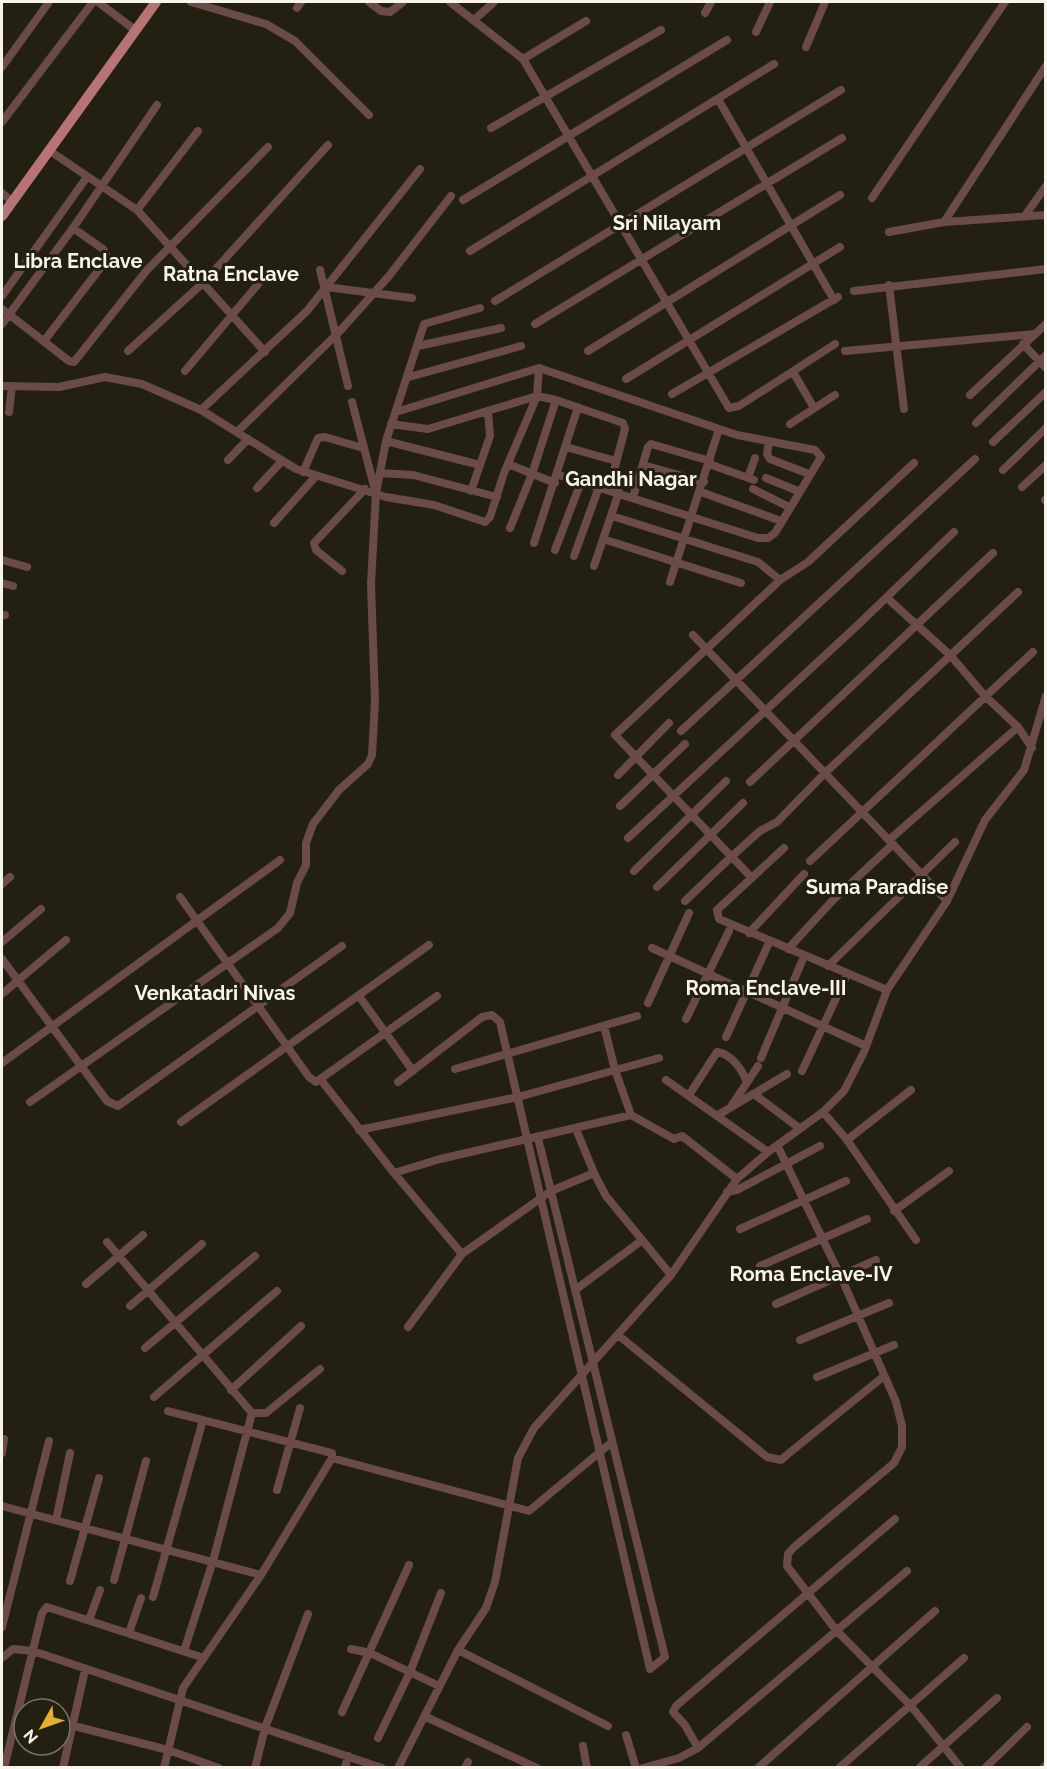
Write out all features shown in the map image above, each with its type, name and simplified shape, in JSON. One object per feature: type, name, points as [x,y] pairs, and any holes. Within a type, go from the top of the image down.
[{"type":"main road","points":[[2,216],[156,2]]},
{"type":"street","points":[[2,67],[49,2]]},
{"type":"street","points":[[2,122],[93,2]]},
{"type":"street","points":[[98,2],[135,30]]},
{"type":"street","points":[[191,2],[266,24],[296,41],[369,115]]},
{"type":"street","points":[[369,2],[381,11],[390,12],[402,2]]},
{"type":"street","points":[[450,2],[523,59],[570,135],[707,374],[732,409],[835,344]]},
{"type":"street","points":[[474,20],[494,2]]},
{"type":"street","points":[[705,13],[711,2]]},
{"type":"street","points":[[756,32],[770,2]]},
{"type":"street","points":[[806,47],[825,2]]},
{"type":"street","points":[[872,198],[1005,2]]},
{"type":"street","points":[[523,59],[586,21]]},
{"type":"street","points":[[490,128],[661,30]]},
{"type":"street","points":[[463,200],[727,40]]},
{"type":"street","points":[[470,252],[774,64]]},
{"type":"street","points":[[944,222],[1046,66]]},
{"type":"street","points":[[495,301],[841,90]]},
{"type":"street","points":[[672,394],[836,298],[812,263],[718,99]]},
{"type":"street","points":[[2,324],[5,311],[73,228],[157,105]]},
{"type":"street","points":[[137,210],[198,131]]},
{"type":"street","points":[[535,324],[842,138]]},
{"type":"street","points":[[129,351],[204,282],[327,145]]},
{"type":"street","points":[[5,311],[69,361],[77,360],[128,291],[268,147]]},
{"type":"street","points":[[50,151],[137,210],[172,246],[265,352]]},
{"type":"street","points":[[201,410],[307,311],[420,170]]},
{"type":"street","points":[[2,296],[87,177]]},
{"type":"street","points":[[1024,217],[1046,186]]},
{"type":"street","points":[[2,193],[12,201]]},
{"type":"street","points":[[588,351],[840,195]]},
{"type":"street","points":[[237,432],[337,334],[451,196]]},
{"type":"street","points":[[889,232],[944,222],[1046,214]]},
{"type":"street","points":[[44,341],[108,258],[103,249],[73,228]]},
{"type":"street","points":[[626,379],[840,247]]},
{"type":"street","points":[[854,291],[889,285],[1046,269]]},
{"type":"street","points":[[320,270],[326,287],[348,386]]},
{"type":"street","points":[[185,371],[259,283]]},
{"type":"street","points":[[889,285],[904,409]]},
{"type":"street","points":[[326,287],[371,295],[412,298]]},
{"type":"street","points":[[30,1102],[285,921],[290,913],[297,883],[306,866],[306,843],[313,824],[339,789],[368,764],[372,755],[375,701],[371,584],[376,493],[391,424],[428,321],[480,308]]},
{"type":"street","points":[[970,395],[1046,324]]},
{"type":"street","points":[[418,346],[501,328]]},
{"type":"street","points":[[844,351],[1035,334]]},
{"type":"street","points":[[975,423],[1043,361],[1023,344]]},
{"type":"street","points":[[409,377],[521,345]]},
{"type":"street","points":[[396,412],[539,368],[719,429],[819,453],[821,457],[798,491],[772,537],[768,538],[692,517],[609,489],[532,474],[508,464]]},
{"type":"street","points":[[2,386],[59,387],[105,376],[142,384],[201,410],[303,472],[376,493],[434,505],[484,522],[490,517],[508,464],[537,396],[539,368]]},
{"type":"street","points":[[793,372],[814,408]]},
{"type":"street","points":[[9,412],[12,386]]},
{"type":"street","points":[[993,442],[1046,392]]},
{"type":"street","points":[[790,423],[834,395]]},
{"type":"street","points":[[391,424],[428,429],[537,396],[556,400],[623,423],[625,429],[609,489]]},
{"type":"street","points":[[510,528],[532,474],[556,400]]},
{"type":"street","points":[[352,402],[376,493]]},
{"type":"street","points":[[534,543],[557,479],[578,407]]},
{"type":"street","points":[[471,491],[490,436],[488,411]]},
{"type":"street","points":[[1003,470],[1046,428]]},
{"type":"street","points":[[670,582],[701,492],[719,429]]},
{"type":"street","points":[[303,472],[318,438],[325,437],[363,448]]},
{"type":"street","points":[[228,460],[248,439]]},
{"type":"street","points":[[386,441],[480,465]]},
{"type":"street","points":[[769,442],[767,454],[770,459],[809,474]]},
{"type":"street","points":[[633,497],[648,447],[651,444],[709,463],[752,483],[789,507]]},
{"type":"street","points":[[566,447],[616,461]]},
{"type":"street","points":[[752,483],[755,458]]},
{"type":"street","points":[[681,731],[975,459]]},
{"type":"street","points":[[257,488],[282,461]]},
{"type":"street","points":[[752,878],[615,735],[780,580],[808,562],[914,463]]},
{"type":"street","points":[[643,465],[704,482]]},
{"type":"street","points":[[1022,487],[1046,465]]},
{"type":"street","points":[[380,473],[413,475],[497,497]]},
{"type":"street","points":[[274,523],[316,476]]},
{"type":"street","points":[[766,478],[798,491]]},
{"type":"street","points":[[555,550],[581,482]]},
{"type":"street","points":[[574,556],[599,487]]},
{"type":"street","points":[[342,571],[316,550],[314,543],[365,489]]},
{"type":"street","points":[[594,566],[619,492]]},
{"type":"street","points":[[701,492],[781,521]]},
{"type":"street","points":[[612,516],[758,562],[780,580]]},
{"type":"street","points":[[627,838],[887,598],[954,532]]},
{"type":"street","points":[[603,538],[741,583]]},
{"type":"street","points":[[750,782],[993,553]]},
{"type":"street","points":[[2,560],[27,567]]},
{"type":"street","points":[[2,583],[12,586]]},
{"type":"street","points":[[685,901],[730,856],[759,832],[777,822],[825,773],[1018,592]]},
{"type":"street","points":[[887,598],[950,655],[985,696],[1018,727],[1032,748]]},
{"type":"street","points":[[693,635],[763,711],[947,901]]},
{"type":"street","points":[[810,861],[1033,652]]},
{"type":"street","points":[[398,1767],[426,1717],[458,1650],[486,1608],[495,1582],[518,1458],[523,1446],[534,1428],[671,1275],[737,1179],[768,1152],[778,1147],[799,1128],[823,1112],[844,1091],[866,1046],[887,990],[947,901],[986,820],[1017,783],[1032,748],[1046,696]]},
{"type":"street","points":[[618,775],[669,723]]},
{"type":"street","points":[[788,949],[891,842],[1018,727]]},
{"type":"street","points":[[620,806],[685,744]]},
{"type":"street","points":[[634,871],[726,781]]},
{"type":"street","points":[[657,887],[742,803]]},
{"type":"street","points":[[828,966],[956,842]]},
{"type":"street","points":[[784,849],[717,913],[724,922],[887,990]]},
{"type":"street","points":[[2,1063],[280,860]]},
{"type":"street","points":[[749,933],[804,874]]},
{"type":"street","points":[[2,884],[10,877]]},
{"type":"street","points":[[180,897],[225,963],[309,1077],[316,1082],[437,996]]},
{"type":"street","points":[[2,942],[41,909]]},
{"type":"street","points":[[648,1003],[689,913]]},
{"type":"street","points":[[686,1019],[729,931]]},
{"type":"street","points":[[2,994],[66,940]]},
{"type":"street","points":[[181,1122],[429,945]]},
{"type":"street","points":[[726,1037],[768,945]]},
{"type":"street","points":[[2,959],[107,1101],[117,1106],[342,946]]},
{"type":"street","points":[[651,948],[866,1046]]},
{"type":"street","points":[[732,1105],[759,1062],[802,961]]},
{"type":"street","points":[[802,1071],[845,979]]},
{"type":"street","points":[[359,996],[413,1071]]},
{"type":"street","points":[[398,1082],[486,1015],[492,1015],[500,1022],[598,1453],[650,1669],[665,1657],[538,1138]]},
{"type":"street","points":[[455,1069],[637,1016]]},
{"type":"street","points":[[604,1026],[615,1070],[631,1115],[674,1139],[682,1136],[737,1179]]},
{"type":"street","points":[[688,1095],[717,1052],[724,1053],[739,1067],[747,1083]]},
{"type":"street","points":[[359,1130],[518,1097],[659,1058]]},
{"type":"street","points":[[718,1114],[787,1074]]},
{"type":"street","points":[[321,1080],[359,1130],[462,1254]]},
{"type":"street","points":[[666,1080],[718,1114],[768,1152]]},
{"type":"street","points":[[847,1140],[911,1090]]},
{"type":"street","points":[[754,1094],[799,1128]]},
{"type":"street","points":[[823,1112],[847,1140],[916,1240]]},
{"type":"street","points":[[394,1173],[440,1159],[631,1115]]},
{"type":"street","points":[[576,1129],[606,1196],[671,1275]]},
{"type":"street","points":[[727,1192],[820,1146]]},
{"type":"street","points":[[778,1147],[841,1277],[884,1376],[902,1426],[900,1456],[788,1554],[787,1566],[836,1630],[911,1706],[961,1767]]},
{"type":"street","points":[[894,1211],[949,1171]]},
{"type":"street","points":[[408,1328],[462,1254],[551,1191],[594,1173]]},
{"type":"street","points":[[740,1229],[846,1181]]},
{"type":"street","points":[[760,1266],[867,1219]]},
{"type":"street","points":[[86,1284],[143,1235]]},
{"type":"street","points":[[575,1290],[641,1241]]},
{"type":"street","points":[[107,1242],[252,1413],[266,1413],[320,1369]]},
{"type":"street","points":[[130,1306],[202,1244]]},
{"type":"street","points":[[145,1348],[176,1325],[255,1256]]},
{"type":"street","points":[[776,1304],[876,1260]]},
{"type":"street","points":[[154,1397],[277,1291]]},
{"type":"street","points":[[800,1340],[890,1303]]},
{"type":"street","points":[[231,1390],[301,1326]]},
{"type":"street","points":[[618,1335],[740,1436],[774,1460],[781,1460],[884,1376]]},
{"type":"street","points":[[817,1377],[894,1345]]},
{"type":"street","points":[[277,1490],[300,1408]]},
{"type":"street","points":[[168,1411],[332,1454],[332,1458]]},
{"type":"street","points":[[184,1651],[213,1561],[252,1413]]},
{"type":"street","points":[[153,1597],[203,1420]]},
{"type":"street","points":[[2,1454],[4,1439]]},
{"type":"street","points":[[2,1627],[50,1441]]},
{"type":"street","points":[[332,1458],[529,1510],[612,1442]]},
{"type":"street","points":[[56,1520],[70,1453]]},
{"type":"street","points":[[164,1767],[183,1688],[261,1575],[332,1458]]},
{"type":"street","points":[[114,1580],[127,1539],[146,1461]]},
{"type":"street","points":[[70,1581],[99,1478]]},
{"type":"street","points":[[2,1506],[261,1575]]},
{"type":"street","points":[[698,1748],[685,1725],[674,1712],[676,1706],[757,1640],[807,1593],[894,1519]]},
{"type":"street","points":[[342,1712],[409,1565]]},
{"type":"street","points":[[643,1767],[679,1758],[698,1748],[907,1571]]},
{"type":"street","points":[[88,1620],[100,1590]]},
{"type":"street","points":[[378,1737],[410,1672],[441,1593]]},
{"type":"street","points":[[129,1633],[141,1598]]},
{"type":"street","points":[[4,1767],[42,1613],[47,1607],[204,1658]]},
{"type":"street","points":[[758,1767],[935,1611]]},
{"type":"street","points":[[255,1767],[265,1728],[308,1614]]},
{"type":"street","points":[[2,1654],[13,1648],[33,1651],[382,1767]]},
{"type":"street","points":[[351,1649],[370,1653],[439,1686]]},
{"type":"street","points":[[458,1650],[608,1726]]},
{"type":"street","points":[[839,1767],[964,1658]]},
{"type":"street","points":[[63,1767],[85,1670]]},
{"type":"street","points":[[919,1767],[945,1747],[997,1698]]},
{"type":"street","points":[[426,1717],[537,1767]]},
{"type":"street","points":[[74,1726],[168,1750],[214,1767]]},
{"type":"street","points":[[985,1767],[1027,1726]]},
{"type":"street","points":[[626,1735],[636,1767]]},
{"type":"street","points":[[583,1746],[586,1767]]},
{"type":"street","points":[[345,1767],[348,1756]]},
{"type":"street","points":[[679,1758],[685,1767]]},
{"type":"district","name":"Sri Nilayam","points":[[667,223]]},
{"type":"district","name":"Libra Enclave","points":[[78,261]]},
{"type":"district","name":"Ratna Enclave","points":[[231,274]]},
{"type":"district","name":"Gandhi Nagar","points":[[631,479]]},
{"type":"district","name":"Suma Paradise","points":[[877,887]]},
{"type":"district","name":"Roma Enclave-III","points":[[766,988]]},
{"type":"district","name":"Venkatadri Nivas","points":[[215,993]]},
{"type":"district","name":"Roma Enclave-IV","points":[[811,1274]]}]
